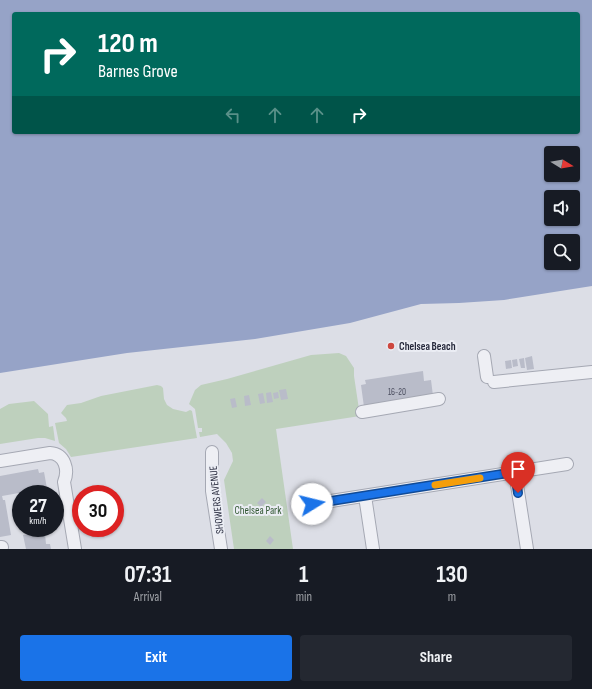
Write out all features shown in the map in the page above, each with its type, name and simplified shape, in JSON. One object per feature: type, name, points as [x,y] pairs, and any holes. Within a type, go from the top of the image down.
[{"type":"street","points":[[484,356],[491,379],[592,372]]},
{"type":"street","points":[[362,412],[439,399]]},
{"type":"street","name":"SHOWERS AVENUE","points":[[212,452],[212,491],[221,549]]},
{"type":"street","points":[[0,461],[48,453],[55,453],[62,458],[64,462],[66,476],[64,482],[75,549]]},
{"type":"street","points":[[312,504],[568,464]]},
{"type":"street","points":[[515,472],[527,549]]},
{"type":"street","points":[[364,496],[373,549]]},
{"type":"green space","name":"Chelsea Park","points":[[339,353],[346,356],[354,368],[360,416],[276,429],[293,549],[234,549],[224,480],[233,461],[232,453],[226,443],[217,434],[200,437],[199,432],[202,432],[202,428],[198,428],[195,409],[189,404],[195,390],[201,385],[311,355]]},
{"type":"green space","points":[[157,385],[163,388],[164,399],[167,405],[173,409],[186,412],[190,410],[192,411],[197,438],[71,457],[66,449],[59,443],[55,423],[67,421],[61,413],[67,405],[81,403],[101,396]]},
{"type":"green space","points":[[34,401],[48,414],[49,427],[53,426],[55,441],[45,438],[38,438],[0,444],[0,409],[9,404]]},
{"type":"water","points":[[0,0],[592,0],[592,286],[504,300],[421,304],[350,323],[255,339],[127,353],[0,373]]},
{"type":"building","points":[[532,356],[534,369],[527,370],[525,358]]},
{"type":"building","points":[[524,358],[525,368],[521,368],[519,359]]},
{"type":"building","points":[[517,359],[518,366],[513,367],[512,360]]},
{"type":"building","points":[[511,360],[512,368],[506,369],[505,361]]},
{"type":"building","points":[[423,371],[424,381],[431,380],[433,396],[364,407],[361,385],[366,384],[365,380]]},
{"type":"building","points":[[286,389],[288,399],[281,400],[279,390]]},
{"type":"building","points":[[271,392],[273,402],[267,403],[266,393]]},
{"type":"building","points":[[278,392],[279,398],[274,399],[273,393]]},
{"type":"building","points":[[263,393],[265,403],[260,404],[258,394]]},
{"type":"building","points":[[249,395],[251,405],[245,406],[244,396]]},
{"type":"building","points":[[235,398],[237,407],[232,408],[230,399]]},
{"type":"building","points":[[38,469],[39,473],[44,472],[46,485],[12,485],[12,494],[2,496],[3,500],[5,500],[11,535],[0,537],[0,476]]},
{"type":"building","points":[[262,498],[266,502],[261,507],[257,503]]},
{"type":"building","points":[[270,536],[274,540],[270,545],[266,541]]},
{"type":"building","points":[[23,537],[45,537],[46,544],[50,544],[51,549],[26,549]]},
{"type":"slow traffic","points":[[435,485],[480,478]]},
{"type":"place","name":"Chelsea Beach","points":[[391,346]]},
{"type":"route","points":[[312,504],[515,472],[518,493]]}]
